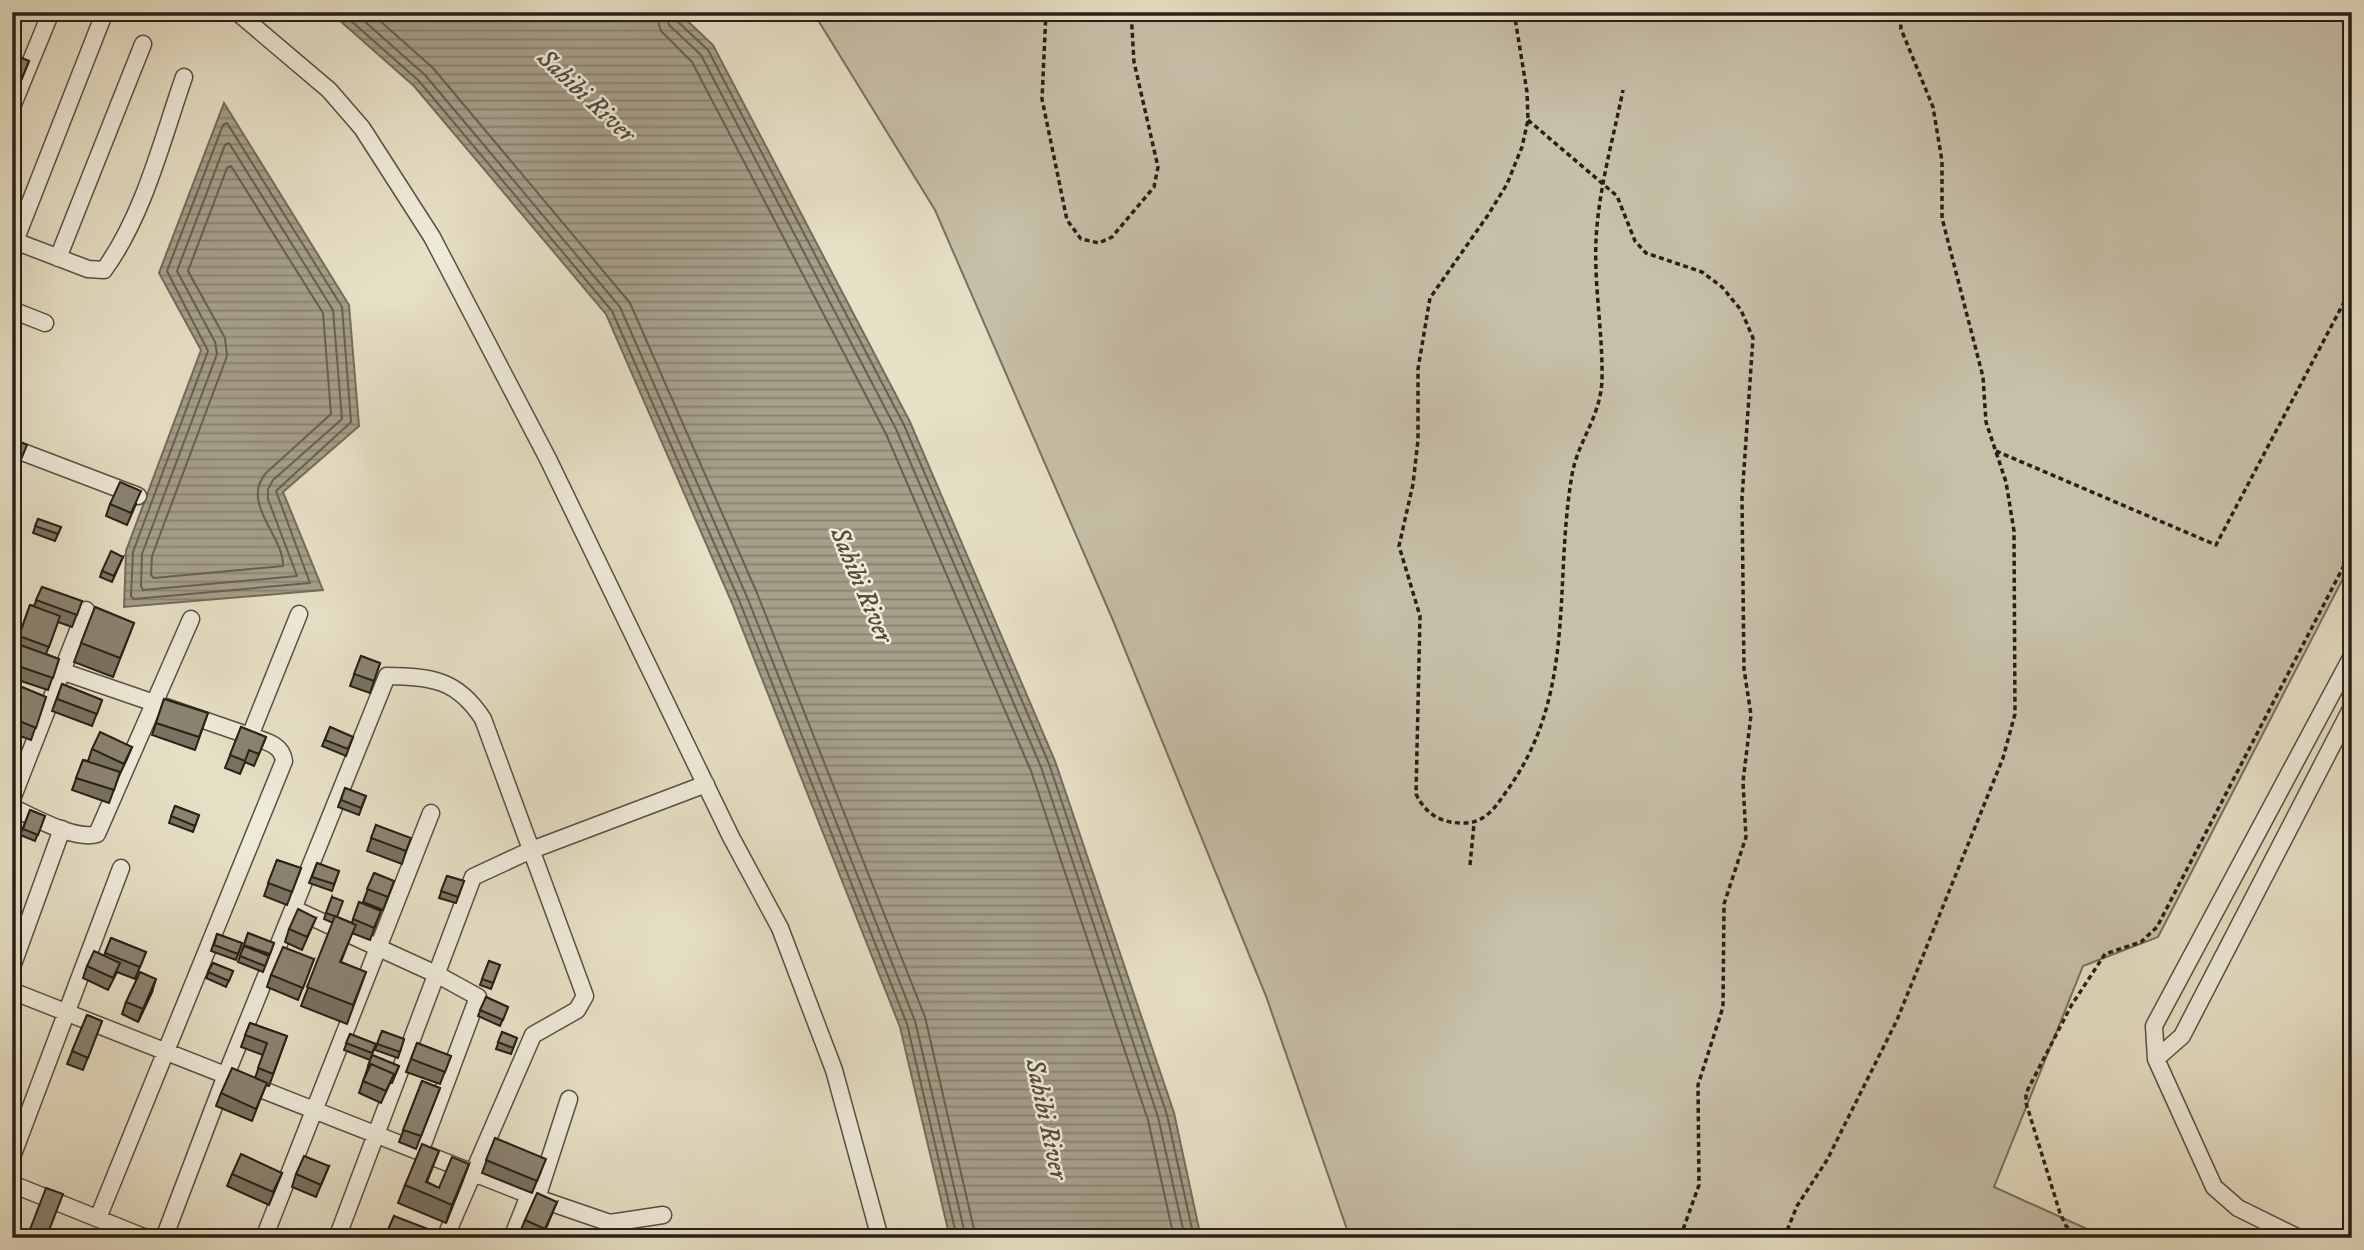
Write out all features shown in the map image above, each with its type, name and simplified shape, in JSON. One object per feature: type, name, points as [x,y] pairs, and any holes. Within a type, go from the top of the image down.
[{"type":"street","points":[[12,107],[51,12]]},
{"type":"street","points":[[237,12],[329,90],[362,128],[405,190],[548,459],[779,928],[804,986],[856,1140],[880,1238]]},
{"type":"street","points":[[102,19],[14,240],[95,272],[104,270],[145,186],[184,76]]},
{"type":"street","points":[[58,258],[143,44]]},
{"type":"street","points":[[12,310],[45,323]]},
{"type":"street","points":[[12,448],[138,496]]},
{"type":"street","points":[[12,799],[64,672],[86,610]]},
{"type":"street","points":[[250,736],[299,614]]},
{"type":"street","points":[[12,807],[62,830],[89,837],[97,834],[103,827],[191,619]]},
{"type":"street","points":[[12,650],[64,672],[278,747],[284,761],[98,1218]]},
{"type":"street","points":[[2300,1238],[2238,1208],[2214,1187],[2156,1059],[2154,1026],[2352,656]]},
{"type":"street","points":[[164,1238],[226,1075],[387,676],[430,678],[444,683],[470,701],[483,719],[529,851],[582,983],[584,1001],[567,1017],[533,1035],[445,1238]]},
{"type":"street","points":[[2156,1059],[2182,1036],[2352,707]]},
{"type":"street","points":[[337,1238],[438,975],[467,885],[473,877],[529,851],[706,784]]},
{"type":"street","points":[[264,1238],[431,813]]},
{"type":"street","points":[[12,967],[62,830]]},
{"type":"street","points":[[12,1157],[121,868]]},
{"type":"street","points":[[293,909],[475,993],[479,1003],[420,1152]]},
{"type":"street","points":[[12,991],[533,1196],[607,1230],[630,1230],[663,1216]]},
{"type":"street","points":[[512,1238],[533,1196],[569,1099]]},
{"type":"street","points":[[12,1184],[146,1238]]},
{"type":"path","points":[[1046,12],[1042,99],[1067,220],[1081,239],[1098,243],[1112,237],[1157,181],[1158,167],[1131,41],[1131,12]]},
{"type":"path","points":[[1514,12],[1527,92],[1528,120],[1522,147],[1507,184],[1430,298],[1418,369],[1418,440],[1413,484],[1399,546],[1420,616],[1416,794],[1431,815],[1455,823],[1474,824],[1492,811],[1535,744],[1557,657],[1562,631],[1573,472],[1600,407],[1602,378],[1595,262],[1597,223],[1623,90]]},
{"type":"path","points":[[1783,1238],[1797,1206],[1827,1160],[1897,1020],[2003,758],[2015,713],[2014,531],[2006,482],[1986,422],[1983,377],[1942,218],[1942,161],[1933,107],[1901,29],[1900,12]]},
{"type":"path","points":[[1528,120],[1617,196],[1635,241],[1646,253],[1702,272],[1722,287],[1741,310],[1753,338],[1742,498],[1745,669],[1751,715],[1742,782],[1746,837],[1724,904],[1723,1007],[1698,1085],[1699,1185],[1680,1238]]},
{"type":"path","points":[[1996,451],[2216,545],[2352,287]]},
{"type":"path","points":[[2082,1238],[2066,1226],[2059,1207],[2026,1103],[2029,1084],[2044,1063],[2077,995],[2105,954],[2141,942],[2157,927],[2352,550]]},
{"type":"path","points":[[1470,865],[1474,824]]},
{"type":"shaded area","points":[[813,12],[2352,12],[2352,561],[2158,937],[2083,966],[1994,1187],[2107,1238],[1350,1238],[1266,996],[1112,618],[935,210]]},
{"type":"water","name":"Sahibi River","points":[[330,12],[678,12],[713,45],[910,422],[1055,761],[1174,1113],[1201,1238],[950,1238],[900,1027],[732,603],[606,314],[414,86]]},
{"type":"water","points":[[224,103],[349,305],[359,426],[283,492],[323,590],[124,607],[126,551],[201,350],[159,273]]},
{"type":"building","points":[[12,54],[29,61],[22,78],[12,75]]},
{"type":"building","points":[[12,438],[27,445],[12,481]]},
{"type":"building","points":[[120,482],[141,491],[131,513],[110,504]]},
{"type":"building","points":[[38,519],[61,527],[58,534],[35,526]]},
{"type":"building","points":[[111,551],[123,557],[114,576],[102,571]]},
{"type":"building","points":[[42,587],[82,601],[77,615],[36,600]]},
{"type":"building","points":[[30,605],[60,616],[49,647],[19,636]]},
{"type":"building","points":[[95,607],[134,623],[120,658],[81,643]]},
{"type":"building","points":[[12,642],[59,659],[53,678],[12,664]]},
{"type":"building","points":[[361,656],[380,663],[374,681],[354,674]]},
{"type":"building","points":[[12,683],[46,697],[36,728],[12,718]]},
{"type":"building","points":[[62,684],[102,700],[97,714],[57,699]]},
{"type":"building","points":[[164,699],[208,713],[199,737],[156,723]]},
{"type":"building","points":[[241,727],[266,737],[259,754],[249,750],[245,761],[230,755]]},
{"type":"building","points":[[330,727],[353,737],[348,749],[325,740]]},
{"type":"building","points":[[100,732],[132,747],[124,764],[92,749]]},
{"type":"building","points":[[83,760],[120,772],[114,790],[76,778]]},
{"type":"building","points":[[345,788],[366,796],[361,808],[341,800]]},
{"type":"building","points":[[175,806],[199,815],[195,826],[171,816]]},
{"type":"building","points":[[30,810],[45,816],[38,835],[23,829]]},
{"type":"building","points":[[376,825],[411,838],[406,851],[371,838]]},
{"type":"building","points":[[277,860],[301,868],[292,892],[268,883]]},
{"type":"building","points":[[317,863],[339,871],[334,884],[312,877]]},
{"type":"building","points":[[374,873],[394,881],[388,897],[367,889]]},
{"type":"building","points":[[447,876],[464,881],[458,897],[441,891]]},
{"type":"building","points":[[332,897],[343,901],[337,917],[326,913]]},
{"type":"building","points":[[359,902],[381,911],[374,928],[353,919]]},
{"type":"building","points":[[298,909],[316,918],[307,937],[289,929]]},
{"type":"building","points":[[335,916],[356,925],[340,962],[366,972],[353,1005],[307,987]]},
{"type":"building","points":[[248,933],[274,943],[270,954],[244,945]]},
{"type":"building","points":[[217,934],[242,943],[238,954],[214,945]]},
{"type":"building","points":[[111,938],[146,952],[140,967],[105,953]]},
{"type":"building","points":[[244,946],[269,956],[265,966],[240,956]]},
{"type":"building","points":[[283,947],[314,959],[303,988],[271,975]]},
{"type":"building","points":[[94,951],[120,963],[113,978],[87,966]]},
{"type":"building","points":[[489,961],[500,965],[493,983],[482,979]]},
{"type":"building","points":[[213,963],[233,971],[229,981],[208,972]]},
{"type":"building","points":[[140,972],[156,979],[143,1009],[126,1002]]},
{"type":"building","points":[[486,997],[508,1007],[503,1020],[480,1010]]},
{"type":"building","points":[[87,1015],[102,1021],[88,1058],[72,1051]]},
{"type":"building","points":[[250,1023],[287,1036],[273,1074],[258,1068],[267,1043],[245,1035]]},
{"type":"building","points":[[382,1031],[404,1039],[400,1052],[377,1044]]},
{"type":"building","points":[[502,1032],[517,1038],[513,1048],[498,1042]]},
{"type":"building","points":[[350,1034],[376,1044],[372,1053],[346,1043]]},
{"type":"building","points":[[417,1043],[451,1056],[445,1072],[411,1059]]},
{"type":"building","points":[[372,1055],[399,1066],[394,1077],[394,1074],[371,1064],[368,1066]]},
{"type":"building","points":[[371,1064],[394,1074],[386,1091],[363,1081]]},
{"type":"building","points":[[232,1068],[267,1083],[256,1109],[221,1093]]},
{"type":"building","points":[[422,1081],[440,1088],[421,1136],[403,1130]]},
{"type":"building","points":[[495,1138],[546,1159],[537,1181],[486,1160]]},
{"type":"building","points":[[422,1144],[439,1151],[426,1182],[439,1188],[452,1157],[469,1164],[452,1205],[405,1185]]},
{"type":"building","points":[[241,1154],[282,1173],[273,1192],[232,1174]]},
{"type":"building","points":[[304,1156],[329,1166],[321,1185],[296,1174]]},
{"type":"building","points":[[46,1188],[63,1194],[46,1238],[43,1238],[29,1232]]},
{"type":"building","points":[[537,1193],[557,1202],[545,1229],[525,1220]]},
{"type":"building","points":[[394,1216],[436,1232],[434,1238],[403,1238],[387,1232]]}]
